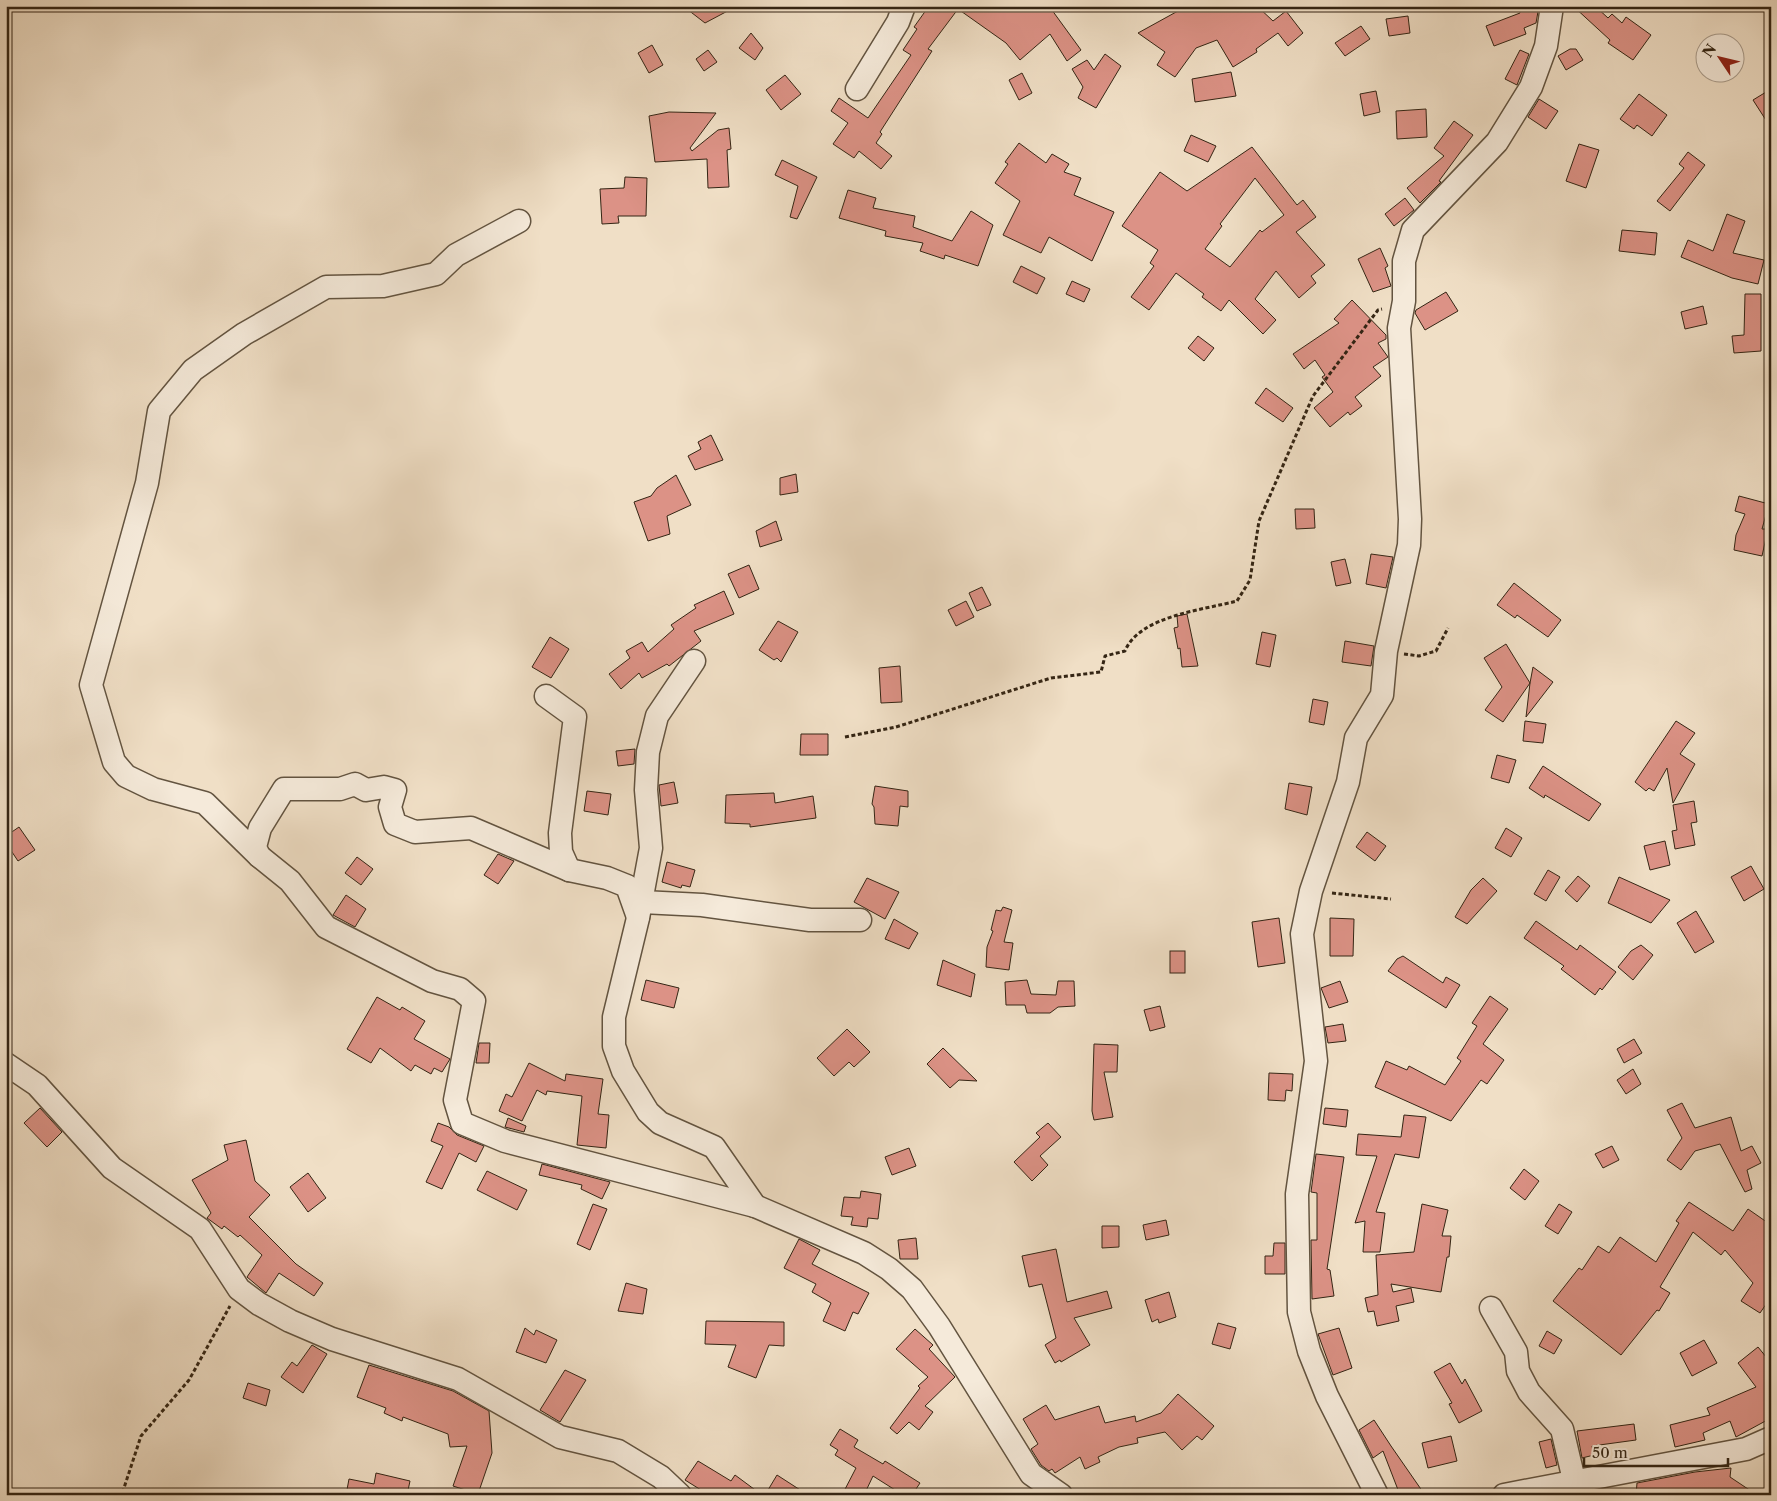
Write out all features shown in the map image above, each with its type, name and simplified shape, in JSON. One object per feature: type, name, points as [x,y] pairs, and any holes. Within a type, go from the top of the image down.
[{"type":"street","points":[[857,89],[898,22],[904,6]]},
{"type":"street","points":[[1377,1495],[1327,1396],[1309,1351],[1299,1312],[1297,1194],[1316,1061],[1302,934],[1311,891],[1348,782],[1356,738],[1382,695],[1386,651],[1409,545],[1410,519],[1399,328],[1404,301],[1404,261],[1413,230],[1497,142],[1531,86],[1546,46],[1552,6]]},
{"type":"street","points":[[519,221],[456,255],[436,274],[383,286],[326,287],[244,334],[193,370],[159,411],[147,483],[91,685],[114,762],[126,776],[153,789],[206,803],[259,856],[290,881],[326,927],[432,980],[460,989],[474,1001],[455,1100],[462,1123],[505,1141],[755,1206],[864,1254],[889,1269],[912,1289],[939,1326],[1031,1474],[1061,1495]]},
{"type":"street","points":[[694,661],[658,716],[648,752],[646,790],[651,848],[640,910],[614,1017],[614,1046],[623,1071],[648,1112],[660,1122],[714,1147],[755,1206]]},
{"type":"street","points":[[546,696],[576,717],[560,833],[561,852],[569,870]]},
{"type":"street","points":[[259,856],[255,847],[260,828],[284,790],[340,789],[355,784],[366,790],[384,787],[394,790],[390,807],[395,824],[415,832],[470,828],[569,870],[607,878],[627,886],[640,910]]},
{"type":"street","points":[[234,831],[250,833],[260,828]]},
{"type":"street","points":[[640,910],[702,905],[810,920],[860,920]]},
{"type":"street","points":[[6,1064],[37,1085],[112,1168],[200,1229],[239,1289],[267,1308],[332,1339],[458,1379],[560,1437],[618,1451],[661,1477],[680,1495]]},
{"type":"street","points":[[1491,1308],[1516,1352],[1518,1372],[1529,1392],[1562,1428],[1574,1480]]},
{"type":"street","points":[[1504,1495],[1549,1491],[1574,1480],[1746,1449],[1771,1438]]},
{"type":"path","points":[[845,737],[896,728],[1051,678],[1101,672],[1105,656],[1125,651],[1129,640],[1158,621],[1237,601],[1250,580],[1260,521],[1313,396],[1378,310],[1404,301]]},
{"type":"path","points":[[1386,651],[1419,656],[1436,651],[1448,628]]},
{"type":"path","points":[[1311,891],[1391,899]]},
{"type":"path","points":[[116,1495],[123,1491],[141,1436],[190,1380],[239,1289]]},
{"type":"building","points":[[683,6],[737,6],[705,23]]},
{"type":"building","points":[[929,6],[1049,6],[1081,50],[1067,61],[1050,34],[1020,60],[1006,43],[958,9],[928,49],[932,51],[880,132],[882,134],[876,143],[892,156],[881,169],[859,151],[854,158],[833,144],[848,123],[831,111],[839,98],[868,118],[911,55],[903,50],[917,29],[914,27]]},
{"type":"building","points":[[1187,6],[1257,6],[1273,21],[1286,11],[1303,33],[1288,46],[1278,33],[1256,49],[1257,52],[1233,67],[1217,40],[1196,48],[1175,77],[1157,65],[1165,52],[1138,33]]},
{"type":"building","points":[[1518,6],[1539,6],[1536,23],[1524,28],[1526,34],[1494,46],[1486,26],[1520,13]]},
{"type":"building","points":[[1573,6],[1595,6],[1608,18],[1612,14],[1622,23],[1626,17],[1651,35],[1633,60],[1608,43],[1610,40]]},
{"type":"building","points":[[1408,16],[1410,33],[1389,36],[1386,19]]},
{"type":"building","points":[[1361,26],[1370,39],[1345,56],[1335,43]]},
{"type":"building","points":[[751,33],[763,48],[755,60],[739,48]]},
{"type":"building","points":[[652,45],[663,65],[649,73],[638,53]]},
{"type":"building","points":[[1570,49],[1576,49],[1583,60],[1566,70],[1558,56]]},
{"type":"building","points":[[708,50],[717,62],[704,71],[696,59]]},
{"type":"building","points":[[1520,50],[1529,54],[1517,85],[1505,79]]},
{"type":"building","points":[[1105,54],[1121,66],[1096,108],[1078,98],[1083,87],[1072,69],[1087,60],[1094,70]]},
{"type":"building","points":[[1231,72],[1236,96],[1195,102],[1192,79]]},
{"type":"building","points":[[1022,73],[1032,93],[1019,100],[1009,80]]},
{"type":"building","points":[[785,75],[801,94],[781,110],[766,90]]},
{"type":"building","points":[[1771,89],[1771,128],[1753,100]]},
{"type":"building","points":[[1376,91],[1380,112],[1364,116],[1360,94]]},
{"type":"building","points":[[1639,94],[1667,115],[1652,136],[1637,125],[1634,129],[1620,119]]},
{"type":"building","points":[[1539,99],[1558,111],[1546,129],[1528,117]]},
{"type":"building","points":[[1426,109],[1427,137],[1397,139],[1396,111]]},
{"type":"building","points":[[669,112],[716,113],[690,148],[692,151],[718,130],[729,128],[731,149],[727,150],[729,187],[708,188],[707,159],[655,162],[649,116]]},
{"type":"building","points":[[1454,121],[1473,135],[1439,181],[1441,182],[1420,203],[1407,188],[1444,156],[1434,148]]},
{"type":"building","points":[[1191,135],[1216,146],[1208,162],[1184,151]]},
{"type":"building","points":[[1019,143],[1046,163],[1052,154],[1069,164],[1064,172],[1081,178],[1074,195],[1114,212],[1092,261],[1049,237],[1041,253],[1003,235],[1020,201],[995,183],[1008,164],[1005,162]]},
{"type":"building","points":[[1579,144],[1599,150],[1586,188],[1566,181]]},
{"type":"building","points":[[1252,147],[1297,205],[1303,200],[1316,217],[1296,232],[1325,265],[1311,276],[1316,283],[1299,298],[1276,271],[1255,299],[1276,320],[1263,334],[1229,300],[1221,311],[1202,297],[1204,294],[1176,273],[1149,310],[1131,297],[1154,266],[1150,263],[1158,250],[1122,226],[1160,172],[1187,191]],"holes":[[[1255,178],[1284,215],[1262,232],[1260,230],[1230,267],[1205,249],[1222,226],[1220,224]]]},
{"type":"building","points":[[1688,152],[1705,165],[1670,211],[1657,201],[1684,168],[1679,164]]},
{"type":"building","points":[[782,160],[817,177],[797,219],[790,217],[798,186],[775,175]]},
{"type":"building","points":[[625,177],[647,178],[646,216],[618,216],[619,223],[602,224],[600,189],[624,188]]},
{"type":"building","points":[[848,190],[876,198],[873,208],[915,216],[913,227],[952,241],[971,211],[993,225],[978,266],[945,255],[944,259],[920,251],[923,243],[885,236],[886,231],[839,218]]},
{"type":"building","points":[[1405,198],[1414,210],[1394,226],[1385,214]]},
{"type":"building","points":[[1727,214],[1745,221],[1733,253],[1764,260],[1758,284],[1732,278],[1681,257],[1688,240],[1713,251]]},
{"type":"building","points":[[1622,230],[1657,233],[1655,255],[1619,251]]},
{"type":"building","points":[[1380,248],[1388,266],[1385,268],[1391,286],[1373,292],[1358,259]]},
{"type":"building","points":[[1021,266],[1045,278],[1037,294],[1013,282]]},
{"type":"building","points":[[1072,281],[1090,289],[1084,302],[1066,294]]},
{"type":"building","points":[[1446,292],[1458,311],[1425,330],[1415,313],[1416,310]]},
{"type":"building","points":[[1745,294],[1761,294],[1761,351],[1734,353],[1732,336],[1744,335]]},
{"type":"building","points":[[1352,300],[1386,335],[1386,339],[1378,343],[1388,357],[1373,367],[1381,376],[1355,397],[1362,406],[1350,415],[1348,412],[1330,427],[1314,408],[1333,392],[1322,377],[1325,375],[1315,360],[1304,369],[1293,354],[1339,323],[1334,319]]},
{"type":"building","points":[[1703,306],[1707,324],[1685,329],[1681,312]]},
{"type":"building","points":[[1198,336],[1214,348],[1204,361],[1188,348]]},
{"type":"building","points":[[1266,388],[1293,408],[1283,422],[1255,403]]},
{"type":"building","points":[[711,435],[723,460],[695,470],[688,456],[701,449],[698,442]]},
{"type":"building","points":[[796,474],[798,492],[780,495],[780,478]]},
{"type":"building","points":[[676,475],[691,505],[667,516],[670,534],[648,541],[634,502],[651,496],[657,488]]},
{"type":"building","points":[[1739,496],[1769,504],[1762,529],[1768,529],[1762,556],[1734,550],[1736,535],[1745,514],[1735,511]]},
{"type":"building","points":[[1295,509],[1314,509],[1315,528],[1296,529]]},
{"type":"building","points":[[776,521],[782,540],[760,547],[756,531]]},
{"type":"building","points":[[1371,554],[1393,557],[1386,588],[1366,584]]},
{"type":"building","points":[[1345,559],[1351,583],[1336,586],[1331,562]]},
{"type":"building","points":[[749,565],[759,589],[739,598],[728,574]]},
{"type":"building","points":[[1514,583],[1561,620],[1548,637],[1517,615],[1515,618],[1497,605]]},
{"type":"building","points":[[982,587],[991,605],[977,611],[969,593]]},
{"type":"building","points":[[724,591],[734,614],[694,631],[701,641],[669,666],[667,664],[642,678],[639,673],[621,689],[609,674],[630,658],[626,651],[642,642],[648,652],[674,629],[671,625],[696,608],[694,605]]},
{"type":"building","points":[[966,601],[974,617],[956,626],[948,610]]},
{"type":"building","points":[[1187,614],[1198,666],[1182,667],[1180,648],[1178,649],[1174,628],[1178,627],[1177,616]]},
{"type":"building","points":[[778,621],[798,632],[781,662],[777,658],[774,660],[759,650]]},
{"type":"building","points":[[1262,632],[1276,635],[1270,667],[1256,664]]},
{"type":"building","points":[[550,637],[569,649],[551,678],[532,667]]},
{"type":"building","points":[[1345,641],[1374,646],[1371,666],[1342,662]]},
{"type":"building","points":[[1506,644],[1530,683],[1503,722],[1485,710],[1502,687],[1484,658]]},
{"type":"building","points":[[900,666],[902,702],[881,703],[879,668]]},
{"type":"building","points":[[1533,667],[1553,682],[1526,717]]},
{"type":"building","points":[[1313,699],[1328,702],[1324,725],[1309,722]]},
{"type":"building","points":[[1525,721],[1546,724],[1543,743],[1523,741]]},
{"type":"building","points":[[1676,721],[1695,733],[1680,754],[1695,764],[1673,803],[1667,768],[1654,791],[1649,788],[1646,791],[1635,782]]},
{"type":"building","points":[[801,734],[828,734],[828,755],[800,755]]},
{"type":"building","points":[[635,749],[634,764],[618,766],[616,751]]},
{"type":"building","points":[[1497,755],[1516,760],[1509,783],[1491,778]]},
{"type":"building","points":[[1543,766],[1601,804],[1589,821],[1545,795],[1544,798],[1529,788]]},
{"type":"building","points":[[674,782],[678,803],[661,806],[659,785]]},
{"type":"building","points":[[1289,783],[1312,787],[1307,815],[1285,809]]},
{"type":"building","points":[[875,786],[908,791],[908,807],[900,806],[898,826],[875,824],[874,807],[872,804]]},
{"type":"building","points":[[587,791],[611,794],[608,815],[584,811]]},
{"type":"building","points":[[774,793],[775,803],[813,796],[816,818],[750,827],[750,824],[725,823],[726,795]]},
{"type":"building","points":[[1694,801],[1697,822],[1691,823],[1695,845],[1675,849],[1672,831],[1677,830],[1673,805]]},
{"type":"building","points":[[19,827],[35,850],[18,861],[6,843],[6,836]]},
{"type":"building","points":[[1506,828],[1522,838],[1511,857],[1495,848]]},
{"type":"building","points":[[1367,832],[1386,846],[1375,861],[1356,847]]},
{"type":"building","points":[[1665,841],[1670,865],[1650,870],[1644,846]]},
{"type":"building","points":[[498,854],[514,861],[498,884],[484,875]]},
{"type":"building","points":[[357,857],[373,869],[361,885],[345,873]]},
{"type":"building","points":[[667,862],[695,870],[690,887],[682,885],[681,888],[662,882]]},
{"type":"building","points":[[1751,866],[1764,889],[1744,901],[1731,877]]},
{"type":"building","points":[[1548,870],[1560,877],[1546,901],[1534,894]]},
{"type":"building","points":[[1578,876],[1590,886],[1577,902],[1565,891]]},
{"type":"building","points":[[1619,877],[1670,900],[1651,923],[1608,903]]},
{"type":"building","points":[[867,878],[899,892],[885,919],[854,902]]},
{"type":"building","points":[[1483,878],[1497,891],[1467,924],[1455,917],[1471,890]]},
{"type":"building","points":[[346,895],[366,909],[355,927],[333,915]]},
{"type":"building","points":[[1003,907],[1012,910],[1004,942],[1013,943],[1009,970],[986,967],[987,947],[993,931],[991,930],[996,910],[1001,911]]},
{"type":"building","points":[[1696,911],[1714,942],[1695,953],[1677,923]]},
{"type":"building","points":[[1279,918],[1285,963],[1258,967],[1252,922]]},
{"type":"building","points":[[1330,918],[1354,919],[1353,956],[1330,956]]},
{"type":"building","points":[[894,919],[918,933],[909,949],[885,939]]},
{"type":"building","points":[[1536,921],[1577,950],[1580,945],[1616,972],[1602,990],[1600,988],[1595,995],[1561,969],[1564,966],[1524,938]]},
{"type":"building","points":[[1641,945],[1653,955],[1633,980],[1618,967],[1631,951]]},
{"type":"building","points":[[1170,951],[1185,951],[1185,973],[1170,973]]},
{"type":"building","points":[[1403,956],[1443,983],[1446,977],[1460,985],[1446,1008],[1388,971],[1397,959]]},
{"type":"building","points":[[943,960],[975,974],[971,997],[937,985]]},
{"type":"building","points":[[646,980],[679,988],[674,1008],[641,1000]]},
{"type":"building","points":[[1027,980],[1031,994],[1056,995],[1058,981],[1074,981],[1075,1006],[1058,1007],[1050,1013],[1027,1013],[1025,1005],[1006,1005],[1005,982]]},
{"type":"building","points":[[1340,981],[1348,1002],[1329,1008],[1321,988]]},
{"type":"building","points":[[1490,996],[1508,1009],[1483,1044],[1504,1060],[1487,1084],[1481,1080],[1451,1121],[1375,1087],[1386,1061],[1407,1070],[1409,1066],[1445,1085],[1461,1061],[1457,1058],[1477,1026],[1472,1023]]},
{"type":"building","points":[[377,997],[400,1010],[402,1007],[425,1021],[414,1039],[450,1059],[442,1072],[434,1068],[431,1074],[415,1065],[411,1071],[380,1048],[371,1063],[347,1049]]},
{"type":"building","points":[[1160,1006],[1165,1027],[1150,1031],[1144,1010]]},
{"type":"building","points":[[1343,1024],[1346,1041],[1328,1043],[1325,1027]]},
{"type":"building","points":[[847,1029],[870,1052],[854,1067],[849,1062],[834,1076],[817,1058]]},
{"type":"building","points":[[1634,1039],[1642,1053],[1624,1063],[1617,1049]]},
{"type":"building","points":[[479,1043],[490,1043],[489,1063],[476,1063]]},
{"type":"building","points":[[1094,1044],[1118,1045],[1117,1072],[1104,1072],[1113,1117],[1094,1120],[1092,1111]]},
{"type":"building","points":[[943,1048],[977,1081],[959,1080],[950,1088],[927,1064]]},
{"type":"building","points":[[529,1063],[565,1081],[566,1074],[603,1079],[598,1114],[609,1115],[606,1148],[577,1145],[582,1096],[547,1091],[546,1095],[537,1090],[522,1121],[499,1111],[506,1094],[512,1097]]},
{"type":"building","points":[[1633,1069],[1641,1084],[1626,1094],[1617,1080]]},
{"type":"building","points":[[1269,1073],[1293,1074],[1292,1091],[1286,1090],[1285,1101],[1268,1100]]},
{"type":"building","points":[[1682,1103],[1695,1128],[1731,1117],[1741,1151],[1752,1146],[1761,1163],[1747,1170],[1752,1189],[1745,1192],[1720,1144],[1695,1151],[1681,1170],[1667,1160],[1682,1138],[1667,1110]]},
{"type":"building","points":[[40,1108],[62,1132],[47,1147],[24,1123]]},
{"type":"building","points":[[1325,1108],[1348,1110],[1346,1127],[1323,1124]]},
{"type":"building","points":[[1404,1115],[1426,1117],[1419,1158],[1395,1154],[1376,1212],[1385,1213],[1380,1252],[1363,1252],[1365,1221],[1355,1223],[1377,1156],[1356,1155],[1358,1134],[1401,1137]]},
{"type":"building","points":[[508,1118],[526,1126],[524,1132],[505,1127]]},
{"type":"building","points":[[438,1123],[449,1127],[457,1135],[484,1146],[476,1162],[459,1153],[442,1189],[426,1182],[443,1146],[431,1141]]},
{"type":"building","points":[[1048,1123],[1061,1137],[1040,1156],[1048,1165],[1032,1181],[1014,1162],[1040,1137],[1036,1133]]},
{"type":"building","points":[[246,1140],[255,1181],[270,1195],[249,1217],[296,1264],[323,1283],[314,1296],[279,1273],[266,1293],[247,1277],[262,1255],[240,1235],[238,1237],[224,1226],[222,1229],[207,1218],[211,1213],[192,1180],[228,1160],[224,1145]]},
{"type":"building","points":[[1612,1146],[1619,1160],[1603,1168],[1595,1154]]},
{"type":"building","points":[[909,1148],[916,1166],[892,1175],[885,1157]]},
{"type":"building","points":[[1316,1154],[1344,1157],[1327,1269],[1330,1270],[1334,1296],[1312,1299],[1311,1240],[1317,1240],[1317,1193],[1311,1192]]},
{"type":"building","points":[[542,1164],[610,1182],[602,1199],[581,1189],[582,1185],[539,1175]]},
{"type":"building","points":[[1524,1169],[1539,1181],[1525,1200],[1510,1188]]},
{"type":"building","points":[[487,1171],[527,1190],[517,1210],[477,1190]]},
{"type":"building","points":[[308,1173],[326,1198],[308,1212],[290,1187]]},
{"type":"building","points":[[861,1191],[881,1194],[878,1219],[868,1218],[867,1227],[851,1225],[853,1217],[841,1216],[844,1197],[860,1198]]},
{"type":"building","points":[[1689,1202],[1733,1231],[1748,1209],[1771,1225],[1771,1297],[1760,1313],[1741,1301],[1753,1283],[1725,1250],[1721,1255],[1693,1232],[1660,1287],[1670,1293],[1659,1311],[1657,1310],[1621,1355],[1553,1301],[1579,1268],[1582,1270],[1598,1246],[1609,1253],[1620,1237],[1656,1262],[1679,1223],[1676,1221]]},
{"type":"building","points":[[593,1204],[607,1209],[590,1250],[577,1244]]},
{"type":"building","points":[[1422,1204],[1448,1210],[1442,1236],[1451,1236],[1449,1257],[1447,1257],[1441,1292],[1391,1284],[1393,1292],[1411,1288],[1414,1302],[1396,1306],[1399,1321],[1377,1326],[1374,1311],[1368,1312],[1365,1298],[1378,1295],[1376,1255],[1414,1252]]},
{"type":"building","points":[[1559,1204],[1572,1212],[1558,1234],[1545,1226]]},
{"type":"building","points":[[1166,1220],[1169,1235],[1146,1240],[1143,1225]]},
{"type":"building","points":[[1102,1226],[1119,1226],[1119,1247],[1102,1248]]},
{"type":"building","points":[[916,1238],[918,1259],[900,1259],[898,1240]]},
{"type":"building","points":[[799,1239],[820,1250],[812,1264],[869,1293],[858,1314],[853,1312],[845,1331],[823,1321],[831,1303],[812,1292],[816,1284],[784,1268]]},
{"type":"building","points":[[1274,1243],[1285,1243],[1285,1274],[1265,1274],[1265,1256],[1273,1256]]},
{"type":"building","points":[[1056,1249],[1067,1302],[1107,1291],[1112,1308],[1074,1318],[1090,1345],[1061,1362],[1060,1360],[1055,1363],[1045,1345],[1056,1338],[1042,1284],[1029,1287],[1022,1256]]},
{"type":"building","points":[[626,1283],[647,1289],[643,1314],[618,1311]]},
{"type":"building","points":[[1169,1292],[1176,1317],[1159,1323],[1158,1319],[1152,1322],[1145,1300]]},
{"type":"building","points":[[706,1321],[784,1322],[784,1346],[769,1345],[756,1378],[728,1367],[736,1345],[705,1344]]},
{"type":"building","points":[[1218,1323],[1236,1328],[1230,1349],[1212,1344]]},
{"type":"building","points":[[525,1328],[534,1335],[536,1330],[557,1340],[546,1363],[516,1352]]},
{"type":"building","points":[[1339,1328],[1352,1368],[1333,1375],[1318,1334]]},
{"type":"building","points":[[915,1329],[933,1345],[929,1349],[955,1377],[925,1406],[933,1412],[919,1430],[909,1422],[897,1434],[890,1428],[920,1388],[918,1386],[928,1377],[896,1349]]},
{"type":"building","points":[[1547,1331],[1562,1340],[1554,1354],[1539,1346]]},
{"type":"building","points":[[1704,1340],[1717,1363],[1692,1376],[1680,1353]]},
{"type":"building","points":[[312,1345],[327,1354],[303,1393],[281,1377],[292,1362],[297,1366]]},
{"type":"building","points":[[1758,1347],[1771,1363],[1771,1418],[1736,1437],[1730,1421],[1703,1433],[1705,1440],[1675,1447],[1670,1425],[1710,1415],[1707,1408],[1756,1387],[1738,1363]]},
{"type":"building","points":[[1450,1363],[1462,1384],[1465,1379],[1482,1411],[1459,1423],[1449,1404],[1452,1403],[1434,1372]]},
{"type":"building","points":[[369,1365],[453,1391],[489,1411],[492,1453],[478,1494],[453,1486],[467,1446],[450,1447],[448,1434],[403,1417],[402,1421],[384,1413],[386,1408],[357,1397]]},
{"type":"building","points":[[565,1370],[586,1380],[560,1422],[540,1410]]},
{"type":"building","points":[[248,1383],[270,1390],[266,1406],[243,1398]]},
{"type":"building","points":[[1178,1394],[1214,1426],[1202,1440],[1197,1436],[1182,1450],[1165,1432],[1137,1438],[1138,1443],[1119,1447],[1098,1457],[1100,1462],[1085,1469],[1080,1457],[1055,1473],[1052,1469],[1049,1471],[1041,1465],[1031,1449],[1038,1444],[1023,1419],[1046,1405],[1055,1420],[1099,1406],[1105,1423],[1135,1416],[1136,1422],[1161,1413]]},
{"type":"building","points":[[1374,1420],[1425,1495],[1400,1495],[1383,1451],[1373,1458],[1359,1430]]},
{"type":"building","points":[[1634,1424],[1636,1440],[1592,1446],[1594,1455],[1582,1458],[1577,1431]]},
{"type":"building","points":[[840,1429],[858,1440],[854,1447],[883,1464],[885,1461],[920,1483],[912,1495],[903,1495],[873,1476],[864,1495],[842,1495],[856,1468],[835,1455],[838,1450],[830,1445]]},
{"type":"building","points":[[1451,1436],[1457,1461],[1428,1468],[1422,1443]]},
{"type":"building","points":[[1551,1439],[1557,1465],[1546,1468],[1539,1442]]},
{"type":"building","points":[[698,1461],[731,1481],[735,1475],[762,1495],[709,1495],[685,1480]]},
{"type":"building","points":[[1731,1468],[1730,1477],[1757,1495],[1636,1495],[1637,1483],[1695,1472]]},
{"type":"building","points":[[376,1473],[410,1481],[407,1495],[346,1495],[349,1479],[374,1484]]},
{"type":"building","points":[[777,1475],[808,1495],[765,1495]]}]
